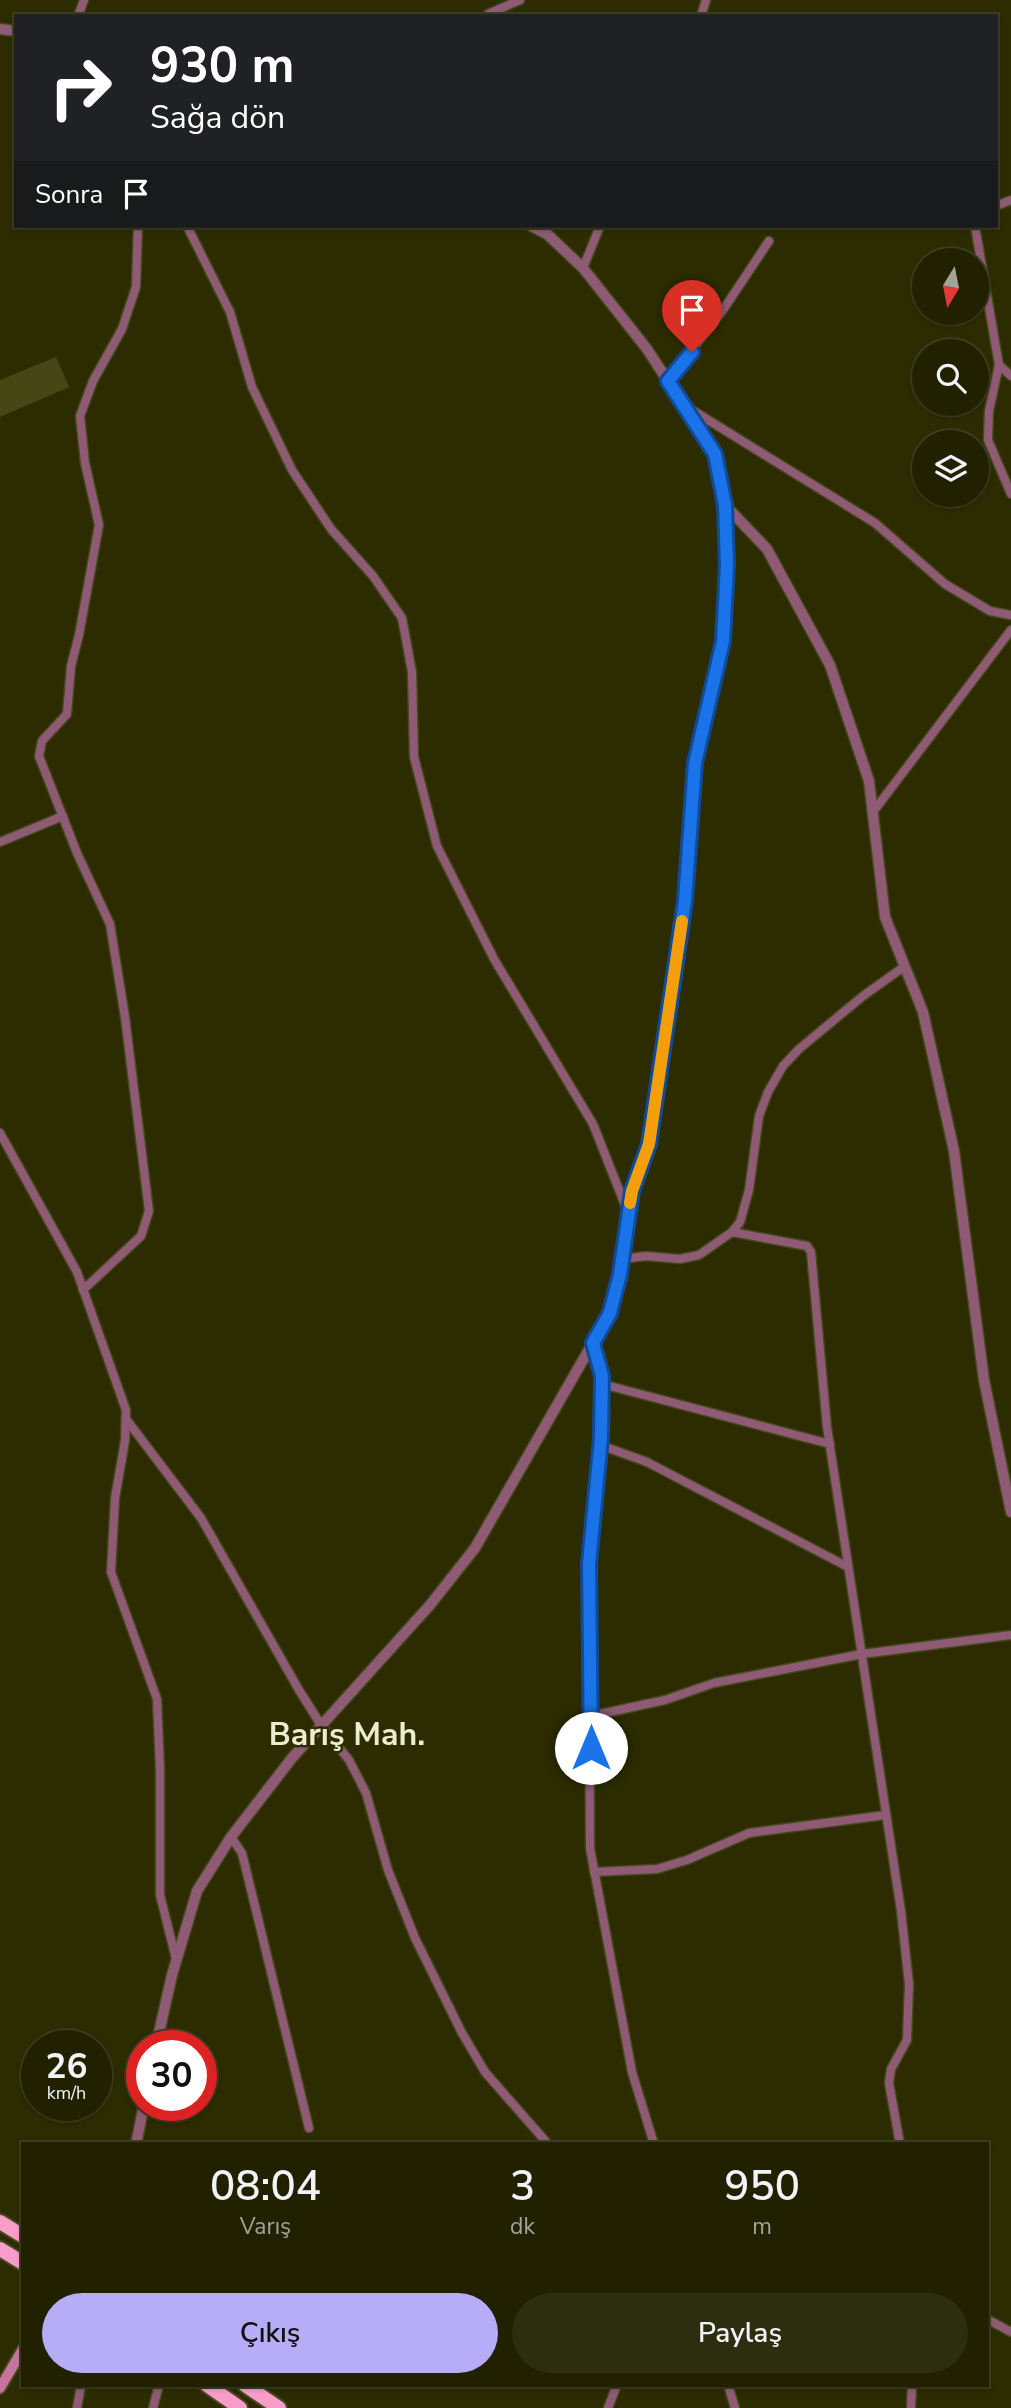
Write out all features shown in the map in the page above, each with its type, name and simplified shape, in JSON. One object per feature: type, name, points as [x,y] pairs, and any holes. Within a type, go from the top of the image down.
[{"type":"highway","points":[[0,2222],[21,2235]]},
{"type":"highway","points":[[0,2249],[21,2262]]},
{"type":"highway","points":[[210,2387],[240,2408]]},
{"type":"highway","points":[[248,2387],[279,2408]]},
{"type":"main road","points":[[0,2388],[21,2352]]},
{"type":"street","points":[[488,14],[520,0]]},
{"type":"street","points":[[83,1290],[141,1236],[149,1211],[125,1017],[110,924],[39,756],[42,741],[67,714],[71,666],[99,525],[85,463],[80,416],[93,381],[122,329],[136,287],[138,228]]},
{"type":"street","points":[[188,228],[230,312],[251,387],[292,470],[331,529],[373,576],[402,618],[412,672],[414,757],[437,846],[494,959],[593,1124],[629,1215]]},
{"type":"street","points":[[160,2030],[176,1959],[197,1891],[231,1837],[292,1758],[430,1605],[475,1548],[610,1313],[623,1259],[632,1191],[649,1144],[685,901],[695,763],[723,641],[727,565],[725,505],[715,454],[647,349],[583,268],[547,234],[535,228]]},
{"type":"street","points":[[583,268],[599,228]]},
{"type":"street","points":[[975,228],[999,365],[989,411],[988,440],[1011,494]]},
{"type":"street","points":[[668,381],[723,310],[769,241]]},
{"type":"street","points":[[999,365],[1011,376]]},
{"type":"street","points":[[684,405],[876,523],[945,584],[990,611],[1011,615]]},
{"type":"street","points":[[725,505],[767,549],[830,666],[869,780],[885,917],[923,1012],[954,1151],[984,1380],[1011,1512]]},
{"type":"street","points":[[873,812],[1011,630]]},
{"type":"street","points":[[0,842],[63,816]]},
{"type":"street","points":[[623,1259],[646,1256],[680,1259],[699,1255],[732,1231],[740,1222],[749,1190],[759,1116],[768,1092],[783,1066],[799,1049],[863,996],[905,966]]},
{"type":"street","points":[[0,1133],[77,1272],[126,1410],[125,1441],[115,1498],[111,1572],[157,1699],[160,1895],[176,1959]]},
{"type":"street","points":[[732,1231],[807,1246],[811,1252],[830,1444],[909,1984],[907,2040],[891,2069],[889,2083],[900,2142]]},
{"type":"street","points":[[593,1343],[602,1384],[600,1445],[589,1564],[590,1848],[632,2072],[653,2142]]},
{"type":"street","points":[[602,1384],[830,1444]]},
{"type":"street","points":[[126,1419],[201,1518],[321,1725],[349,1760],[366,1793],[388,1870],[415,1938],[462,2033],[485,2072],[546,2142]]},
{"type":"street","points":[[600,1445],[647,1462],[848,1567]]},
{"type":"street","points":[[591,1716],[665,1700],[714,1683],[862,1654],[1011,1635]]},
{"type":"street","points":[[594,1872],[657,1869],[688,1860],[749,1833],[886,1815]]},
{"type":"street","points":[[231,1837],[242,1853],[309,2128]]},
{"type":"street","points":[[136,2142],[141,2121]]},
{"type":"street","points":[[989,2320],[1011,2332]]},
{"type":"street","points":[[77,2408],[81,2387]]},
{"type":"street","points":[[153,2408],[158,2387]]},
{"type":"street","points":[[608,2408],[616,2387]]},
{"type":"street","points":[[729,2387],[735,2408]]},
{"type":"street","points":[[911,2408],[912,2387]]},
{"type":"shaded area","points":[[56,357],[69,387],[0,417],[0,380]]},
{"type":"slow traffic","points":[[630,1203],[649,1144],[682,921]]},
{"type":"district","name":"Barış Mah.","points":[[347,1734]]},
{"type":"route","points":[[591,1748],[589,1564],[601,1438],[602,1376],[593,1343],[610,1313],[620,1274],[632,1191],[649,1144],[685,901],[695,763],[723,641],[727,565],[725,505],[715,454],[668,381],[692,352]]}]
